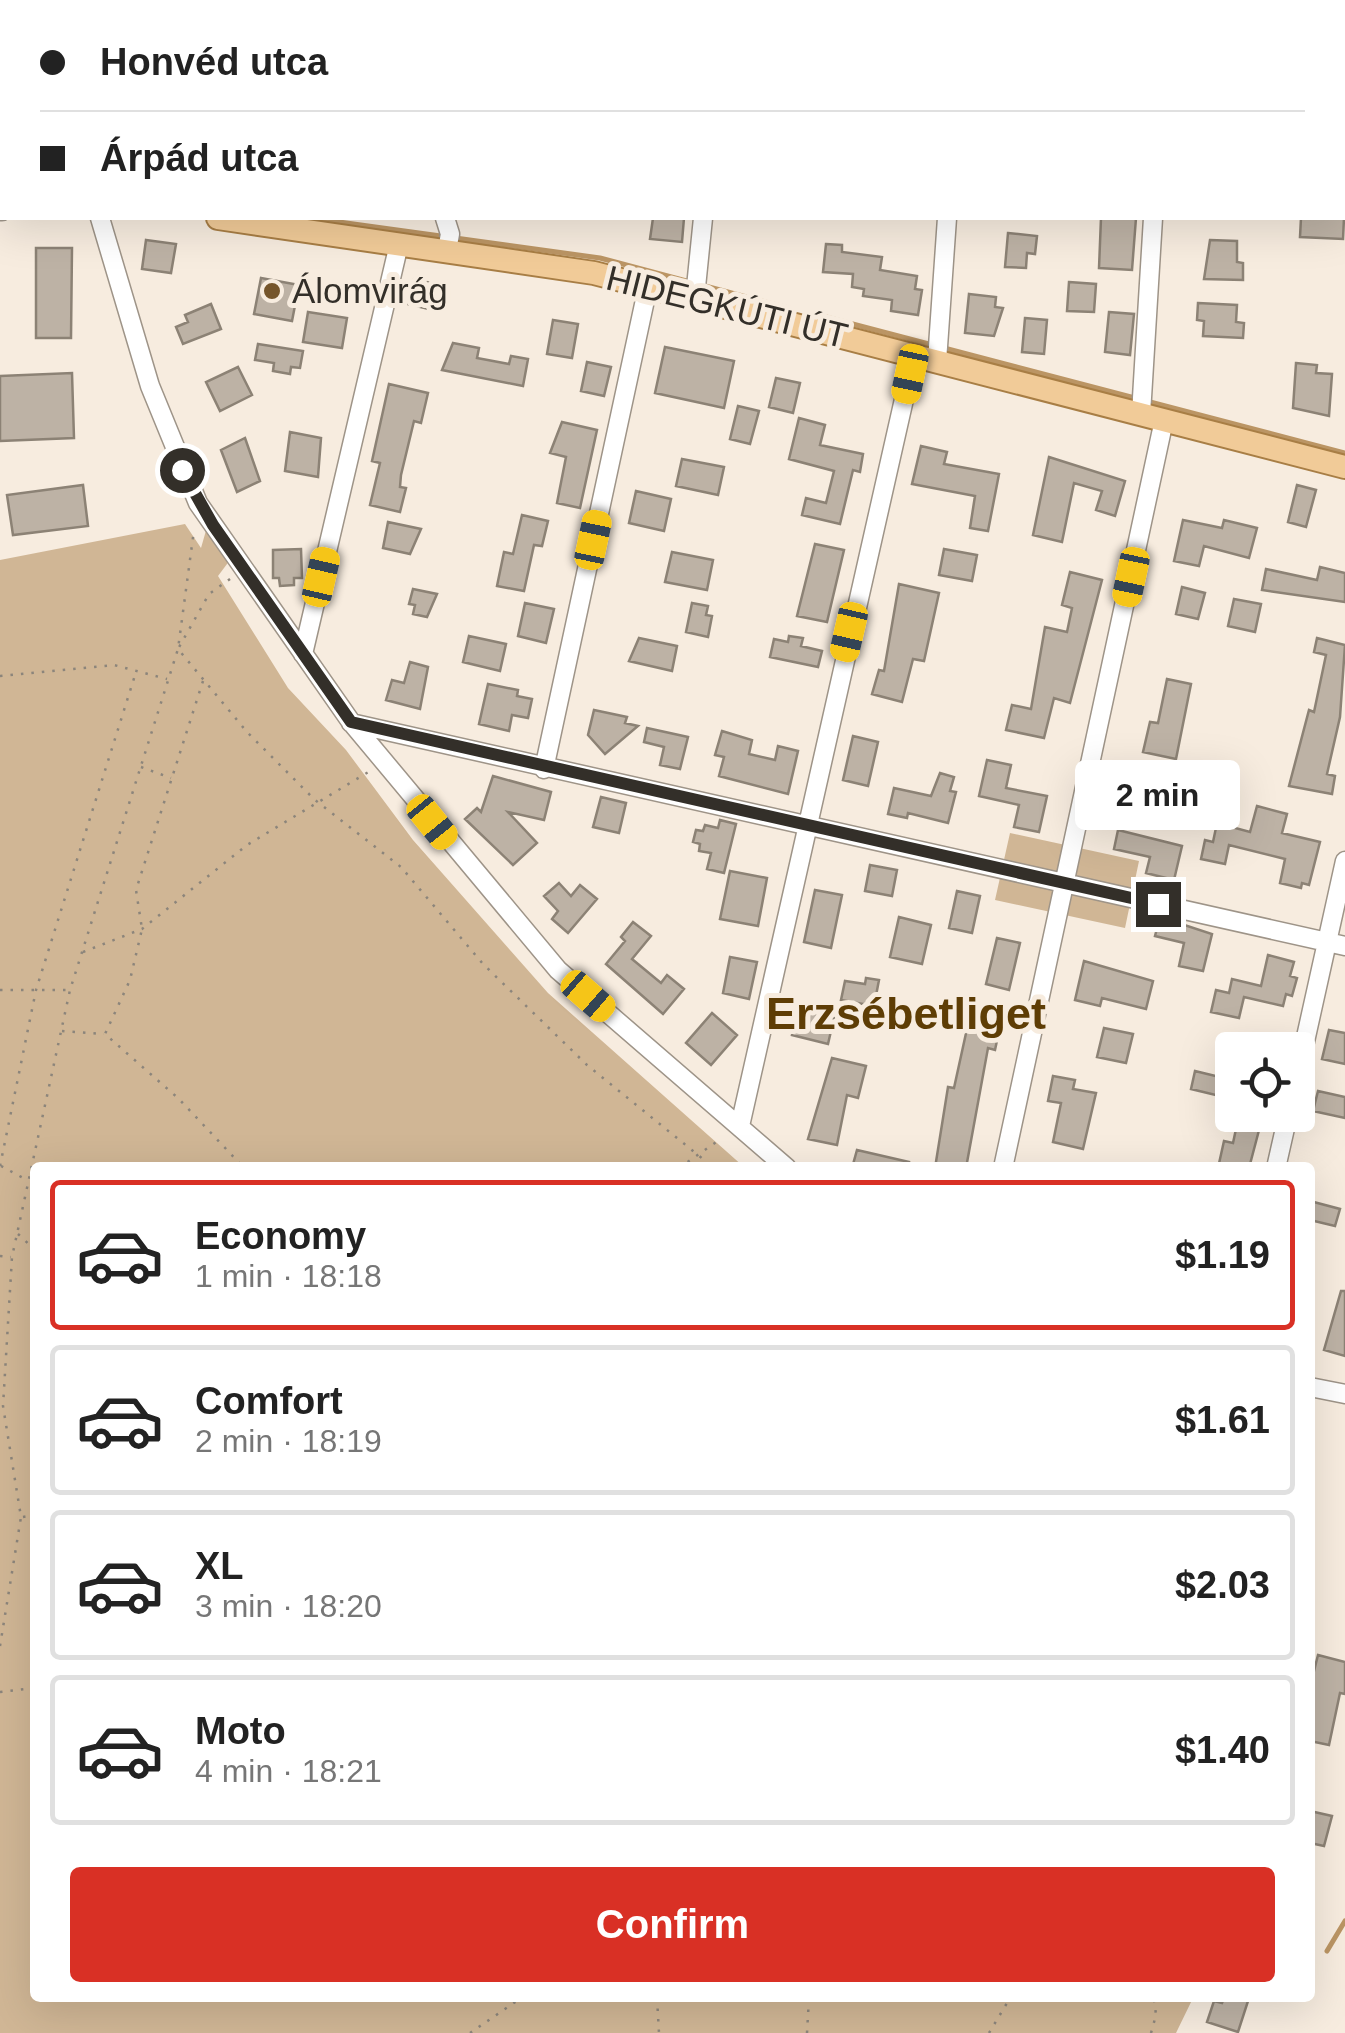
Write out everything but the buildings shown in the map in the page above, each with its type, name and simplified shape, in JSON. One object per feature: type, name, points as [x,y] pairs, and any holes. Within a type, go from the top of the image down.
[{"type":"main road","name":"HIDEGKÚTI ÚT","points":[[232,220],[398,244],[448,244],[648,286],[696,289],[914,355],[939,353],[1345,467]]},
{"type":"street","points":[[101,220],[150,386],[198,502],[351,722],[558,970],[780,1162]]},
{"type":"street","points":[[445,220],[448,244]]},
{"type":"street","points":[[696,289],[702,220]]},
{"type":"street","points":[[939,353],[947,220]]},
{"type":"street","points":[[1004,1162],[1065,883],[1148,410],[1153,220]]},
{"type":"street","points":[[302,654],[398,244]]},
{"type":"street","points":[[544,769],[648,286]]},
{"type":"street","points":[[740,1126],[804,826],[914,355]]},
{"type":"street","points":[[351,722],[544,769],[1336,944]]},
{"type":"street","points":[[1310,1032],[1336,944],[1345,862]]},
{"type":"street","points":[[1277,1162],[1284,1132]]},
{"type":"street","points":[[1315,1389],[1345,1394]]},
{"type":"path","points":[[30,1162],[70,990],[178,649],[198,502]]},
{"type":"path","points":[[178,649],[209,594],[243,570]]},
{"type":"path","points":[[178,649],[247,732],[315,800],[401,867],[483,964],[587,1065],[707,1162]]},
{"type":"path","points":[[0,676],[114,666],[168,680]]},
{"type":"path","points":[[26,1179],[0,1166],[36,990],[136,672]]},
{"type":"path","points":[[106,1034],[130,980],[142,930],[136,890],[204,678]]},
{"type":"path","points":[[82,953],[142,930],[247,844],[315,800],[384,763]]},
{"type":"path","points":[[140,767],[172,779]]},
{"type":"path","points":[[0,990],[70,990]]},
{"type":"path","points":[[61,1032],[106,1034],[179,1099],[238,1162]]},
{"type":"path","points":[[688,1162],[740,1126]]},
{"type":"path","points":[[0,1646],[21,1517],[3,1406],[12,1257],[30,1162]]},
{"type":"path","points":[[17,1234],[30,1246]]},
{"type":"path","points":[[0,1256],[12,1257]]},
{"type":"path","points":[[21,1517],[30,1516]]},
{"type":"path","points":[[0,1692],[30,1689]]},
{"type":"path","points":[[470,2033],[515,2002]]},
{"type":"path","points":[[657,2002],[659,2033]]},
{"type":"path","points":[[807,2033],[809,2002]]},
{"type":"path","points":[[990,2033],[1008,2002]]},
{"type":"path","points":[[1150,2033],[1156,2015],[1154,2002]]},
{"type":"shaded area","points":[[185,524],[201,548],[207,527],[230,560],[218,576],[288,688],[346,750],[413,840],[548,993],[738,1162],[30,1162],[30,2002],[1191,2002],[1176,2033],[0,2033],[0,560]]},
{"type":"shaded area","points":[[1010,833],[1139,861],[1125,928],[995,900]]},
{"type":"waterway","points":[[324,220],[600,258],[792,309]]},
{"type":"waterway","points":[[826,317],[1345,453]]},
{"type":"waterway","points":[[1327,1951],[1345,1921]]},
{"type":"place","name":"Álomvirág","points":[[272,291]]},
{"type":"district","name":"Erzsébetliget","points":[[906,1013]]},
{"type":"route","points":[[182,470],[198,502],[243,570],[351,722],[544,769],[1158,904]]}]
